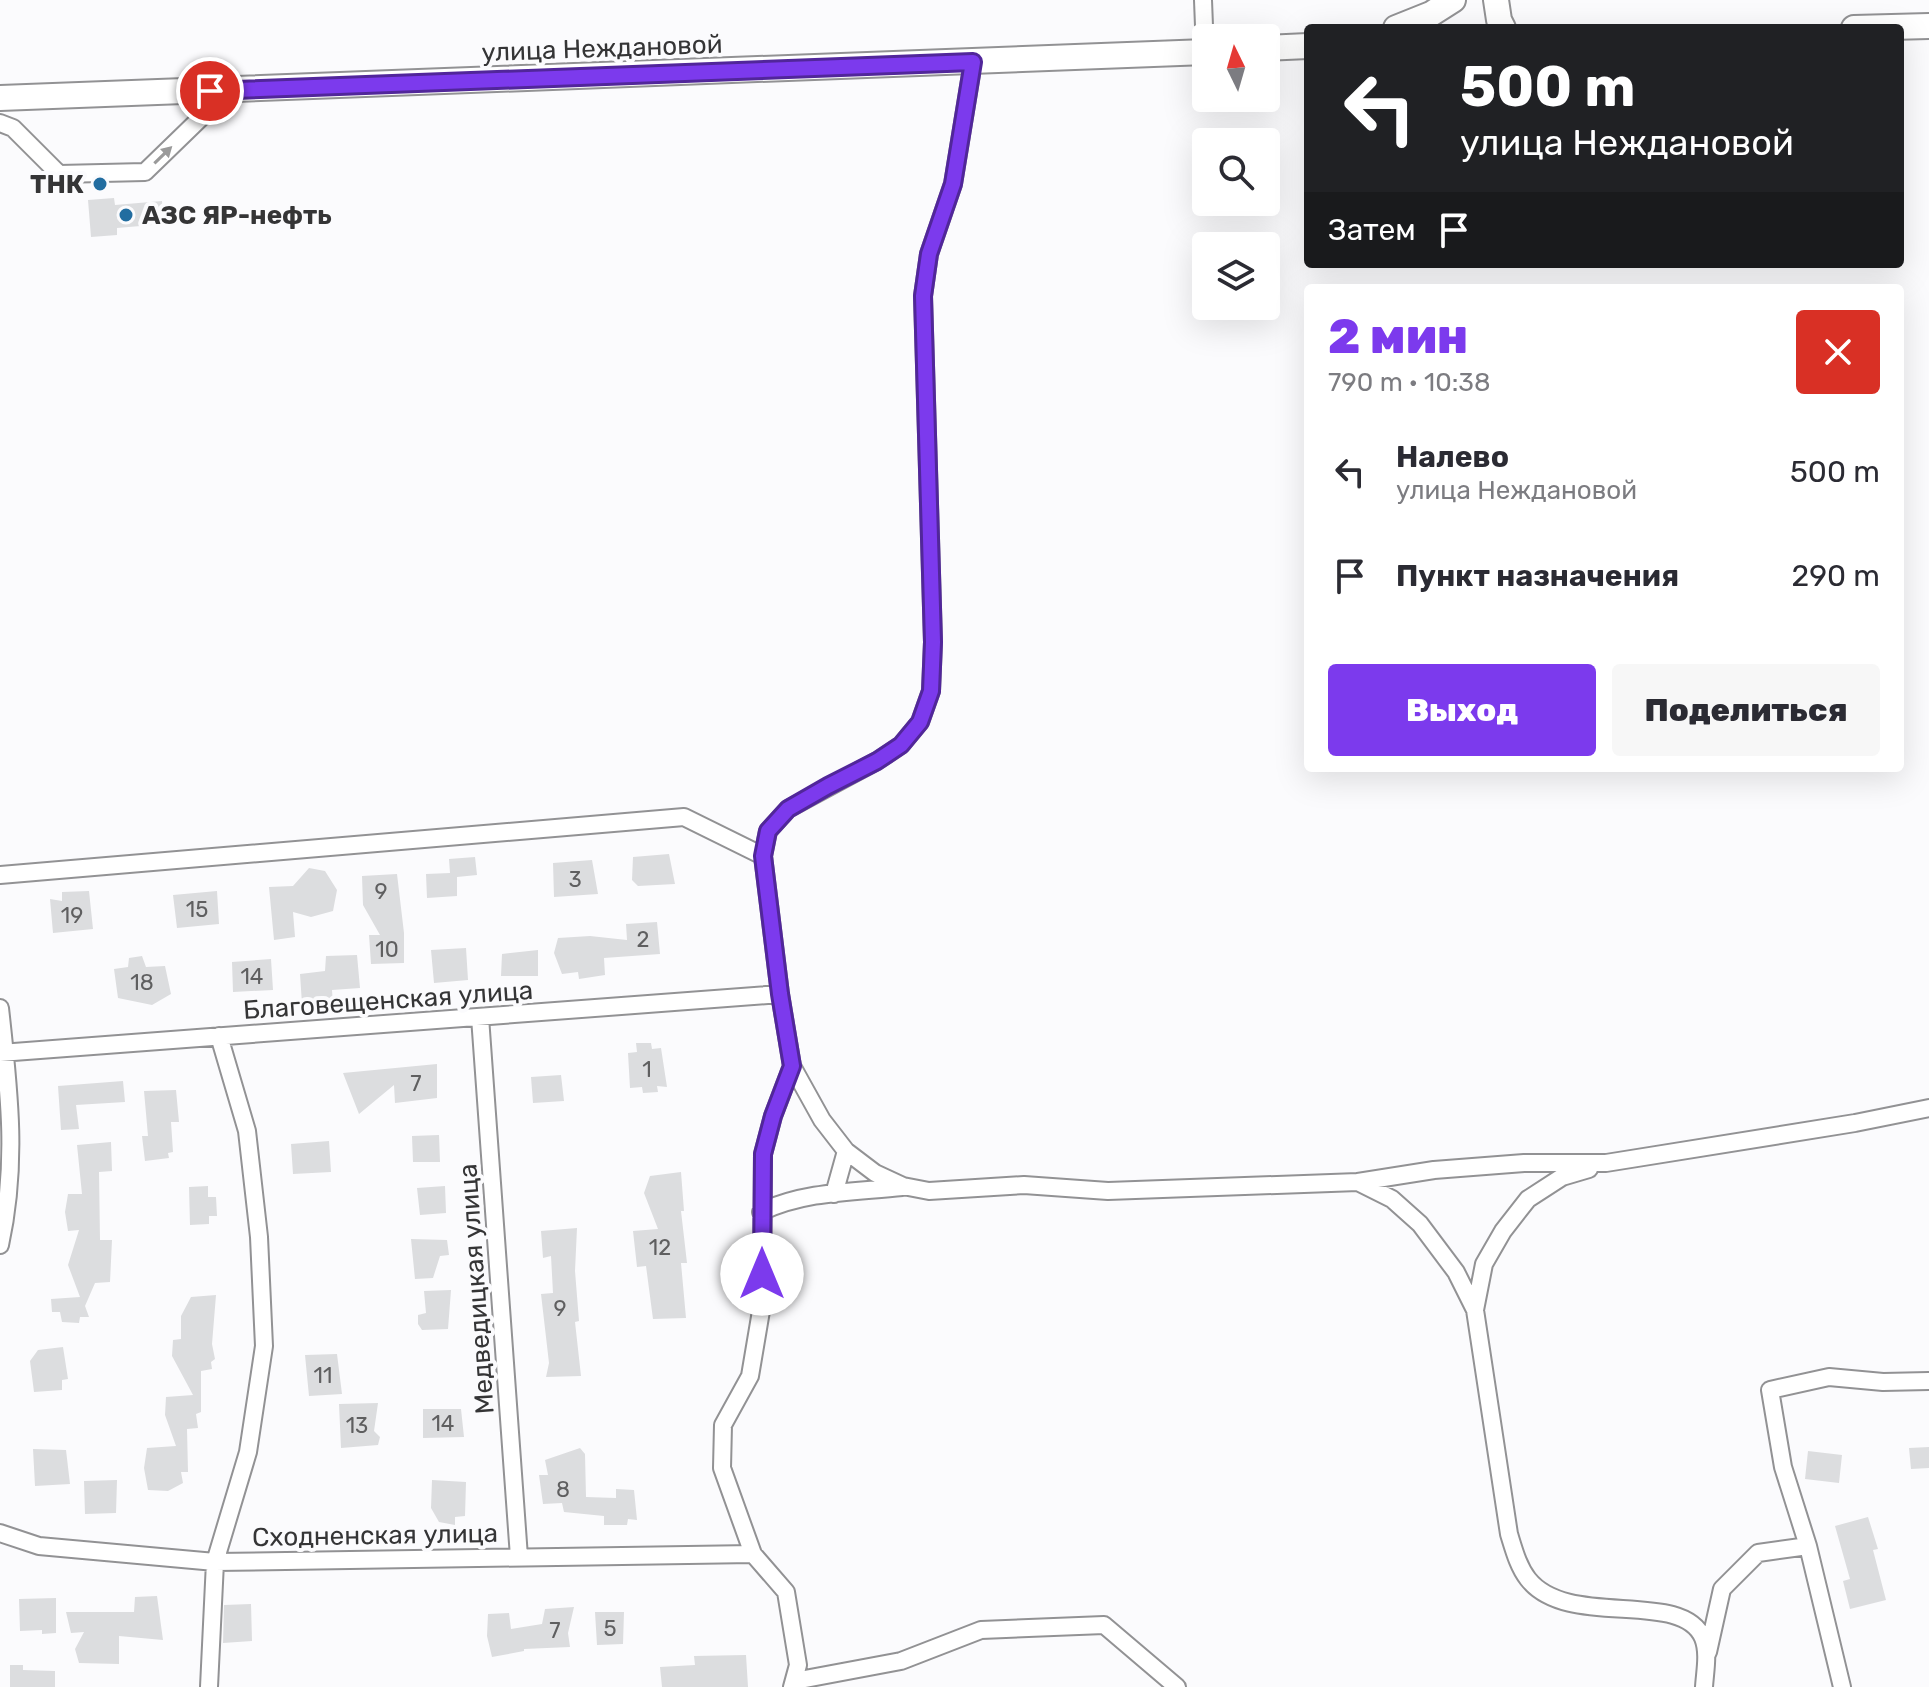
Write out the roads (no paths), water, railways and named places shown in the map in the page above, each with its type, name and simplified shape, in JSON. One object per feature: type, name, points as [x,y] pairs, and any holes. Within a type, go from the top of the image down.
[{"type":"highway","points":[[1406,24],[1431,14],[1453,0]]},
{"type":"highway","points":[[1496,0],[1502,24]]},
{"type":"highway","points":[[1904,27],[1929,26]]},
{"type":"highway","points":[[1280,47],[1304,46]]},
{"type":"highway","name":"улица Неждановой","points":[[0,98],[1192,53]]},
{"type":"street","points":[[1203,0],[1204,24]]},
{"type":"street","points":[[973,62],[953,184],[929,254],[923,296],[933,642],[931,691],[920,722],[901,745],[788,809],[768,831],[763,856],[792,1066],[822,1120],[846,1151],[875,1173],[903,1186],[929,1191],[1024,1185],[1108,1191],[1358,1182],[1434,1170],[1524,1163],[1606,1163]]},
{"type":"street","points":[[0,123],[13,128],[59,174],[145,172],[212,107],[240,90]]},
{"type":"street","points":[[0,875],[684,817],[763,856]]},
{"type":"street","name":"Благовещенская улица","points":[[2,1053],[780,994]]},
{"type":"street","points":[[0,1008],[12,1132],[10,1181],[0,1245]]},
{"type":"street","name":"Медведицкая улица","points":[[480,1017],[519,1557]]},
{"type":"street","points":[[209,1687],[215,1562],[248,1452],[264,1346],[259,1237],[247,1131],[219,1036]]},
{"type":"street","points":[[792,1066],[763,1154],[762,1305],[750,1376],[723,1425],[722,1468],[753,1554],[786,1592],[798,1665],[793,1684],[901,1661],[981,1630],[1104,1625],[1177,1687]]},
{"type":"street","points":[[1475,1310],[1484,1264],[1503,1231],[1528,1199],[1562,1177],[1606,1163],[1929,1108]]},
{"type":"street","points":[[834,1194],[846,1151]]},
{"type":"street","points":[[1358,1182],[1392,1199],[1420,1224],[1456,1272],[1475,1310],[1509,1534],[1519,1566],[1530,1582],[1549,1595],[1581,1607],[1676,1614],[1692,1623],[1703,1638],[1706,1657]]},
{"type":"street","points":[[761,1212],[784,1201],[903,1186]]},
{"type":"street","points":[[1842,1687],[1808,1546],[1783,1467],[1770,1390],[1829,1377],[1883,1382],[1929,1381]]},
{"type":"street","name":"Сходненская улица","points":[[0,1533],[39,1546],[215,1562],[753,1554]]},
{"type":"street","points":[[1704,1687],[1706,1657],[1722,1589],[1758,1553],[1808,1546]]},
{"type":"place","name":"ТНК","points":[[100,184]]},
{"type":"place","name":"АЗС ЯР-нефть","points":[[126,215]]}]
